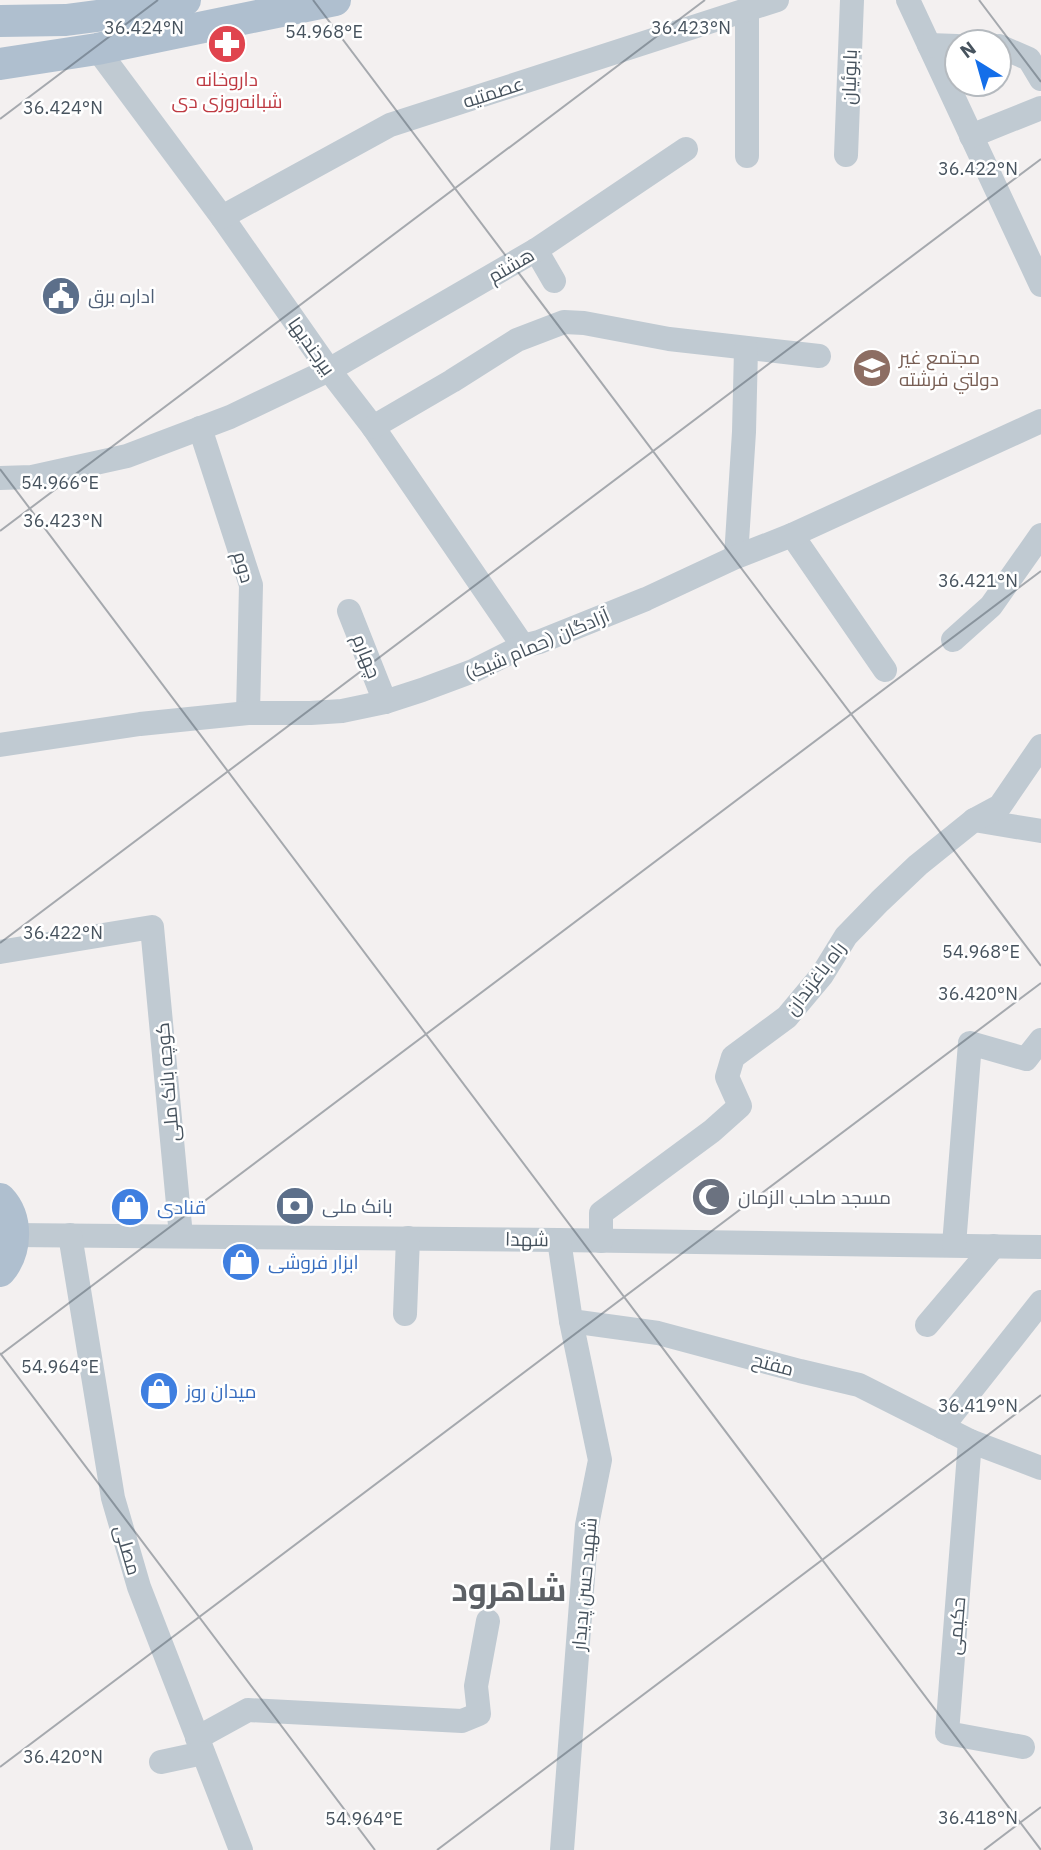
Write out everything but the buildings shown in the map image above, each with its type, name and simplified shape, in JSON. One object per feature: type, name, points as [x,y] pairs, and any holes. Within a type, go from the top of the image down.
[{"type":"main road","points":[[0,21],[64,10],[113,14],[185,0]]},
{"type":"main road","points":[[0,64],[97,49],[335,0]]},
{"type":"main road","points":[[0,1199],[11,1218],[13,1235],[12,1252],[0,1270]]},
{"type":"street","name":"عصمتیه","points":[[222,217],[390,125],[777,0]]},
{"type":"street","name":"بابوئیان","points":[[846,155],[852,0]]},
{"type":"street","points":[[908,0],[1041,285]]},
{"type":"street","points":[[747,10],[747,156]]},
{"type":"street","points":[[929,45],[943,46]]},
{"type":"street","name":"بیرجندیها","points":[[97,49],[373,427],[523,646]]},
{"type":"street","points":[[1013,52],[1029,59],[1041,79]]},
{"type":"street","points":[[971,136],[1041,108]]},
{"type":"street","name":"هشتم","points":[[0,478],[32,477],[127,456],[230,417],[329,370],[536,250],[686,149]]},
{"type":"street","points":[[536,250],[554,281]]},
{"type":"street","points":[[373,427],[517,340],[564,322],[584,323],[669,339],[819,356]]},
{"type":"street","points":[[737,557],[746,349]]},
{"type":"street","name":"آزادگان (حمام شیک)","points":[[0,746],[140,724],[248,713],[342,711],[385,702],[473,671],[523,646],[646,599],[1041,422]]},
{"type":"street","name":"دوم","points":[[200,428],[251,585],[248,713]]},
{"type":"street","points":[[792,535],[886,670]]},
{"type":"street","points":[[953,640],[991,606],[1041,535]]},
{"type":"street","name":"چهارم","points":[[349,611],[385,702]]},
{"type":"street","name":"راه باغزندان","points":[[601,1241],[601,1213],[712,1131],[740,1106],[727,1077],[733,1057],[786,1017],[822,975],[846,936],[918,865],[974,820],[1000,806],[1041,746]]},
{"type":"street","points":[[974,820],[1041,831]]},
{"type":"street","name":"کوچه بانک ملی","points":[[0,952],[152,927],[181,1236]]},
{"type":"street","points":[[954,1245],[970,1043],[1026,1059],[1041,1040]]},
{"type":"street","name":"شهدا","points":[[13,1235],[1041,1247]]},
{"type":"street","name":"مصلی","points":[[70,1235],[113,1498],[139,1587],[241,1850]]},
{"type":"street","points":[[405,1314],[408,1238]]},
{"type":"street","points":[[559,1240],[571,1321]]},
{"type":"street","points":[[927,1325],[995,1246]]},
{"type":"street","points":[[942,1427],[1041,1301]]},
{"type":"street","name":"مفتح","points":[[571,1321],[658,1333],[859,1385],[970,1441],[1041,1468]]},
{"type":"street","name":"شهید حسن پدیدار","points":[[562,1850],[587,1525],[600,1460],[571,1321]]},
{"type":"street","name":"حکیمی","points":[[970,1441],[947,1733],[1023,1747]]},
{"type":"street","points":[[161,1762],[200,1745],[248,1710],[462,1721],[480,1714],[476,1686],[488,1622]]},
{"type":"place","name":"داروخانه شبانه‌روزی دی","points":[[227,44]]},
{"type":"place","name":"اداره برق","points":[[61,296]]},
{"type":"place","name":"مجتمع غير دولتي فرشته","points":[[872,368]]},
{"type":"place","name":"مسجد صاحب الزمان","points":[[711,1197]]},
{"type":"place","name":"بانک ملی","points":[[295,1206]]},
{"type":"place","name":"قنادی","points":[[130,1207]]},
{"type":"place","name":"ابزار فروشی","points":[[241,1262]]},
{"type":"place","name":"میدان روز","points":[[159,1391]]},
{"type":"district","name":"شاهرود","points":[[509,1589]]}]
